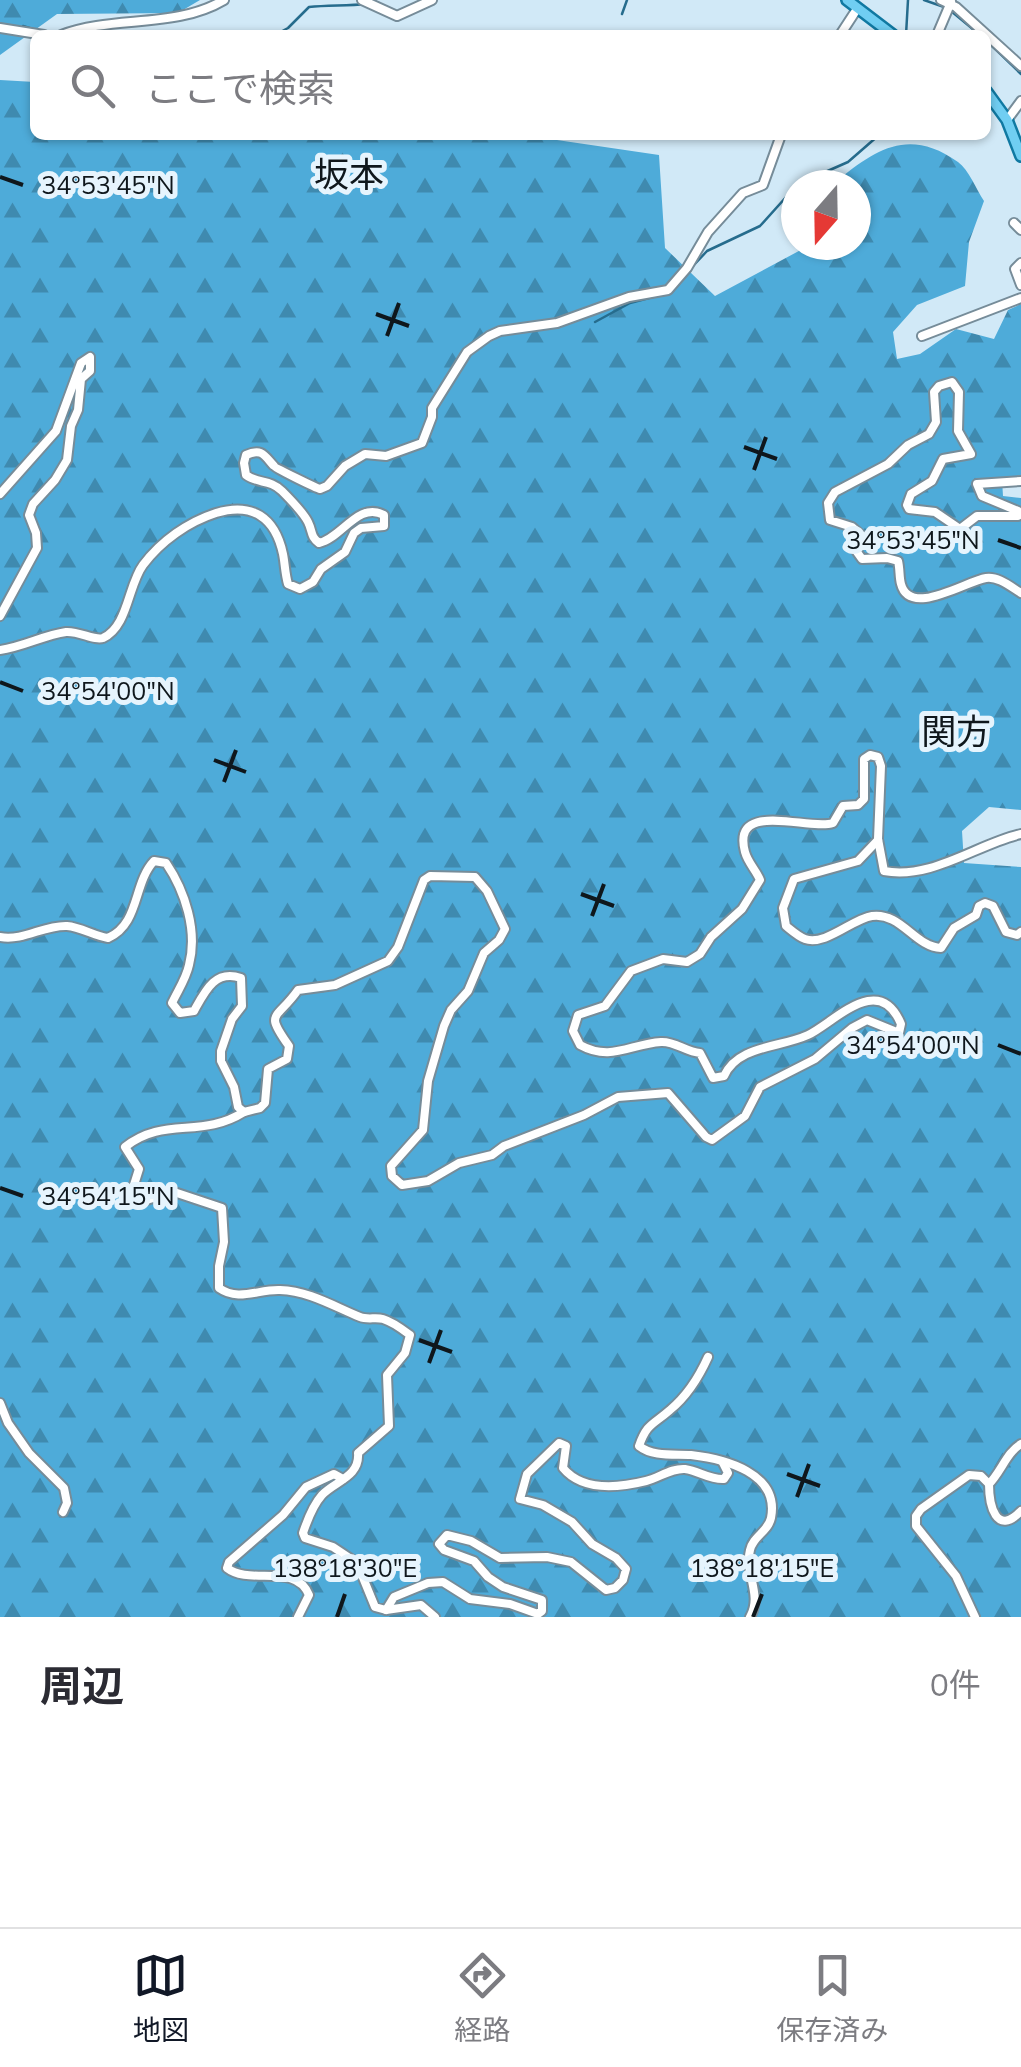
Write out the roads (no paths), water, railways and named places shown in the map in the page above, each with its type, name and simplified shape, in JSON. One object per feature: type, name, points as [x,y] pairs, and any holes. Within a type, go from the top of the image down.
[{"type":"main road","points":[[847,0],[886,30]]},
{"type":"main road","points":[[991,98],[1007,120],[1021,156]]},
{"type":"street","points":[[72,30],[196,14],[224,0]]},
{"type":"street","points":[[367,2],[397,16],[432,0]]},
{"type":"street","points":[[939,30],[948,4],[979,30]]},
{"type":"street","points":[[844,30],[858,10]]},
{"type":"street","points":[[0,28],[30,33]]},
{"type":"street","points":[[991,41],[1021,66]]},
{"type":"street","points":[[1007,120],[1021,101]]},
{"type":"street","points":[[0,650],[64,632],[105,637],[122,617],[142,566],[185,524],[224,511],[246,508],[256,512],[278,539],[288,584],[300,589],[313,582],[320,569],[345,552],[354,532],[380,528],[384,515],[371,511],[356,516],[327,542],[319,544],[313,539],[308,522],[280,488],[268,480],[246,476],[246,456],[262,452],[269,456],[274,468],[320,489],[344,466],[365,454],[386,456],[422,443],[432,408],[467,352],[489,336],[557,323],[629,297],[668,290],[687,268],[708,232],[744,193],[763,184],[779,140]]},
{"type":"street","points":[[1021,263],[1016,269],[1021,285]]},
{"type":"street","points":[[922,336],[1021,298]]},
{"type":"street","points":[[0,494],[56,431],[81,364],[90,358],[90,371],[80,379],[67,460],[29,515],[37,548],[0,616]]},
{"type":"street","points":[[1021,482],[978,484],[982,496],[1018,511],[1018,516],[977,516],[960,529],[935,512],[909,509],[908,499],[932,481],[943,459],[971,454],[958,430],[959,392],[952,382],[934,392],[936,422],[929,434],[908,445],[888,464],[836,492],[828,508],[830,520],[858,530],[857,552],[862,559],[898,561],[901,586],[914,597],[927,599],[986,578],[998,579],[1021,593]]},
{"type":"street","points":[[435,1617],[421,1605],[386,1610],[375,1607],[357,1562],[333,1547],[305,1538],[303,1533],[319,1498],[359,1462],[358,1453],[390,1426],[387,1375],[405,1353],[410,1335],[391,1322],[362,1318],[317,1296],[282,1290],[246,1296],[228,1294],[219,1288],[218,1279],[224,1242],[222,1208],[174,1192],[143,1201],[136,1199],[133,1188],[138,1168],[125,1147],[140,1135],[198,1129],[260,1108],[265,1103],[268,1070],[287,1060],[289,1046],[275,1030],[275,1016],[298,990],[336,985],[388,961],[398,947],[424,880],[430,876],[466,875],[480,881],[505,929],[500,940],[484,953],[468,991],[444,1026],[428,1081],[422,1130],[391,1166],[397,1183],[428,1181],[459,1163],[492,1155],[504,1146],[584,1115],[618,1097],[647,1092],[668,1092],[706,1137],[718,1138],[745,1116],[760,1087],[816,1059],[852,1028],[868,1020],[899,1033],[901,1024],[897,1016],[877,1002],[853,1004],[811,1033],[746,1054],[724,1076],[713,1078],[700,1053],[687,1052],[671,1043],[612,1054],[588,1050],[574,1038],[572,1031],[578,1015],[605,1006],[630,971],[663,959],[687,962],[700,954],[742,909],[760,880],[743,846],[748,829],[756,821],[773,819],[804,826],[833,824],[844,806],[858,806],[864,799],[864,758],[870,755],[878,757],[880,766],[878,839],[884,871],[935,866],[1021,834]]},
{"type":"street","points":[[878,839],[858,861],[794,879],[782,908],[786,926],[805,939],[816,940],[873,916],[904,925],[926,944],[941,948],[954,928],[976,915],[984,903],[993,906],[1006,932],[1021,932]]},
{"type":"street","points":[[0,937],[25,937],[69,926],[108,938],[124,926],[148,867],[154,861],[166,863],[181,889],[190,923],[191,956],[172,1003],[175,1010],[180,1014],[194,1011],[217,978],[240,978],[242,1006],[232,1020],[222,1061],[238,1107],[244,1112]]},
{"type":"street","points":[[708,1357],[691,1388],[669,1411],[650,1422],[639,1446],[656,1454],[696,1456],[752,1471],[762,1482],[770,1496],[772,1514],[769,1526],[749,1550],[756,1603],[750,1617]]},
{"type":"street","points":[[0,1403],[22,1443],[64,1488],[67,1503],[63,1512]]},
{"type":"street","points":[[386,1610],[394,1597],[443,1582],[470,1599],[510,1604],[538,1614],[542,1611],[542,1600],[503,1587],[474,1562],[444,1550],[438,1544],[447,1536],[471,1540],[500,1558],[547,1557],[571,1562],[598,1586],[606,1590],[615,1588],[626,1570],[616,1558],[592,1544],[572,1522],[543,1504],[520,1499],[527,1474],[538,1459],[560,1443],[566,1446],[562,1468],[571,1478],[588,1486],[646,1481],[686,1469],[724,1479],[728,1472],[724,1463]]},
{"type":"street","points":[[1021,1444],[1012,1450],[989,1484],[989,1504],[996,1516],[1012,1520],[1021,1511]]},
{"type":"street","points":[[298,1617],[309,1595],[307,1588],[278,1576],[242,1577],[227,1568],[283,1515],[306,1487],[334,1474],[344,1478]]},
{"type":"street","points":[[975,1617],[956,1576],[916,1526],[916,1516],[969,1475],[981,1476],[989,1484]]},
{"type":"waterway","points":[[622,14],[627,0]]},
{"type":"waterway","points":[[906,30],[908,0]]},
{"type":"waterway","points":[[924,0],[944,7]]},
{"type":"waterway","points":[[374,1],[388,8]]},
{"type":"waterway","points":[[284,30],[309,7],[366,4]]},
{"type":"waterway","points":[[951,11],[974,30]]},
{"type":"waterway","points":[[23,26],[36,30]]},
{"type":"waterway","points":[[991,45],[1021,74]]},
{"type":"waterway","points":[[830,170],[848,162],[873,140]]},
{"type":"waterway","points":[[692,267],[707,251],[760,226],[781,203]]},
{"type":"waterway","points":[[595,322],[630,303],[672,292],[688,273]]},
{"type":"district","name":"坂本","points":[[349,175]]},
{"type":"district","name":"関方","points":[[956,732]]}]
